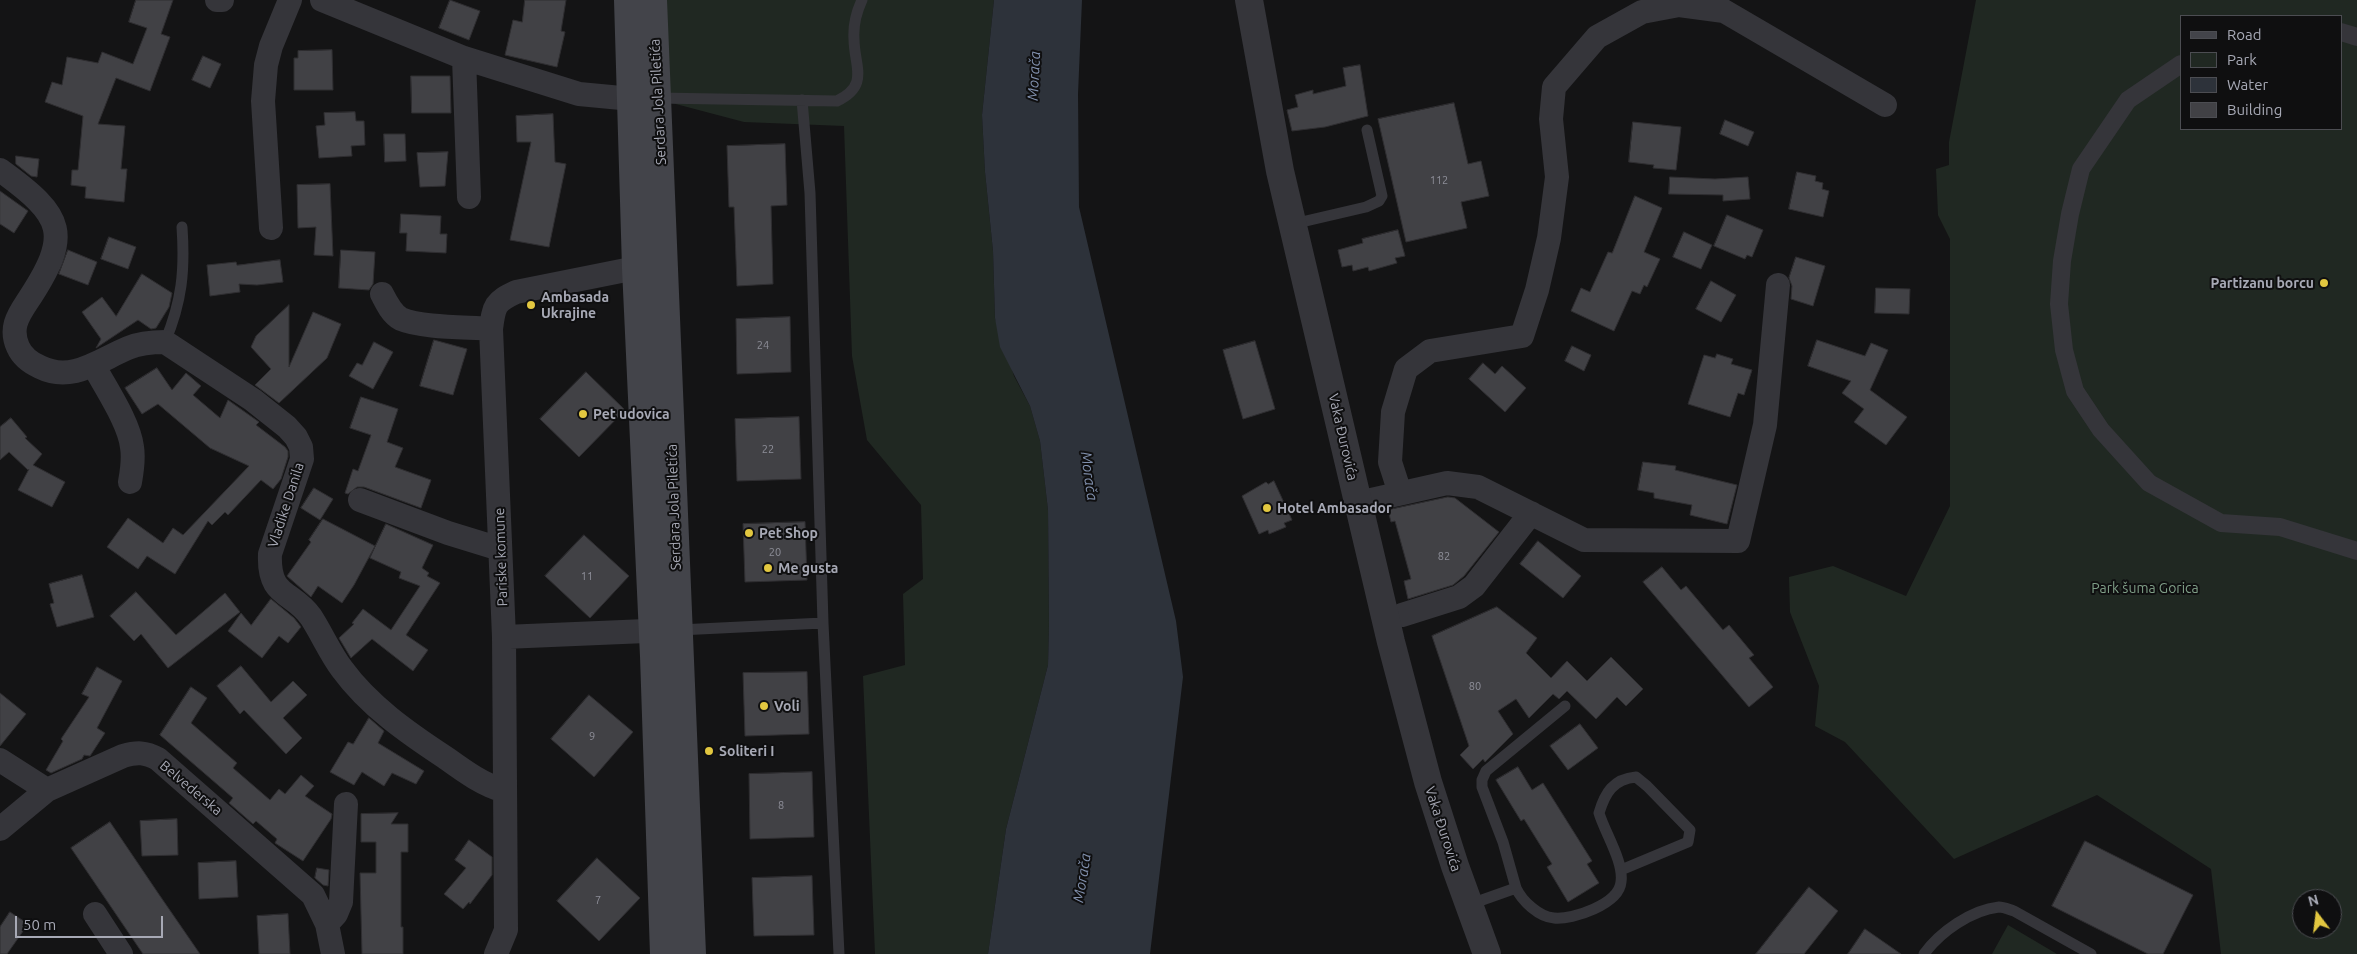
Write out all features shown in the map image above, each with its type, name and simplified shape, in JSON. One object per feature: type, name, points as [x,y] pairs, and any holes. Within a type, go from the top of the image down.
[{"type":"main road","name":"Serdara Jola Piletića","points":[[628,0],[645,98],[665,630],[664,954]]},
{"type":"main road","name":"Serdara Jola Piletića","points":[[653,0],[645,98],[636,268],[640,356],[692,954]]},
{"type":"street","points":[[217,0],[222,0]]},
{"type":"street","points":[[271,228],[263,101],[266,65],[271,46],[290,0]]},
{"type":"street","points":[[322,0],[464,58],[579,94],[645,98]]},
{"type":"street","name":"Vaka Đurovića","points":[[1249,0],[1279,162],[1391,642],[1428,782],[1468,904],[1487,954]]},
{"type":"street","points":[[1400,493],[1390,462],[1393,412],[1406,369],[1430,350],[1522,336],[1537,290],[1548,238],[1557,177],[1551,119],[1554,87],[1598,37],[1642,12],[1679,5],[1724,11],[1885,104]]},
{"type":"street","points":[[2342,32],[2357,37]]},
{"type":"street","points":[[464,58],[468,196]]},
{"type":"street","points":[[2180,65],[2128,100],[2081,169],[2070,214],[2062,261],[2059,304],[2064,350],[2075,391],[2100,430],[2149,483],[2221,523],[2280,527],[2357,551]]},
{"type":"street","points":[[0,170],[38,201],[48,213],[56,231],[57,244],[52,262],[14,326],[15,338],[19,349],[32,363],[48,371],[62,373],[94,366],[129,348],[153,342],[166,342]]},
{"type":"street","name":"Pariske komune","points":[[496,954],[506,930],[504,637],[491,329],[494,307],[501,299],[516,292],[636,268]]},
{"type":"street","points":[[1358,503],[1446,483],[1478,487],[1584,540],[1738,541],[1765,425],[1778,285]]},
{"type":"street","points":[[382,294],[389,308],[401,319],[426,324],[491,329]]},
{"type":"street","name":"Vladike Danila","points":[[166,342],[253,400],[287,427],[296,437],[301,447],[302,459],[270,554],[269,567],[278,588],[310,616],[343,670],[400,727],[468,774],[485,784],[505,791]]},
{"type":"street","points":[[94,366],[127,430],[132,446],[133,464],[130,482]]},
{"type":"street","points":[[360,500],[448,533],[500,549]]},
{"type":"street","points":[[1402,615],[1459,597],[1474,586],[1531,513]]},
{"type":"street","points":[[504,637],[665,630]]},
{"type":"street","name":"Belvederska","points":[[0,829],[8,820],[47,790],[122,756],[134,752],[148,754],[158,759],[308,889],[321,908],[327,924],[333,954]]},
{"type":"street","points":[[0,760],[47,790]]},
{"type":"street","points":[[327,924],[336,914],[341,902],[346,804]]},
{"type":"street","points":[[95,914],[121,954]]},
{"type":"lane","points":[[645,98],[749,98],[837,101],[847,96],[854,89],[858,72],[854,28],[857,12],[862,0]]},
{"type":"lane","points":[[802,100],[810,193],[823,623],[839,954]]},
{"type":"lane","points":[[1293,224],[1366,207],[1379,201],[1382,196],[1367,130]]},
{"type":"lane","points":[[166,342],[180,300],[184,265],[182,227]]},
{"type":"lane","points":[[665,630],[823,623]]},
{"type":"lane","points":[[1565,706],[1486,771],[1482,780],[1482,787],[1503,842],[1516,888],[1524,899],[1543,914],[1554,918],[1582,913],[1607,902],[1616,894],[1621,884],[1620,870],[1599,813],[1609,789],[1627,778],[1636,777],[1690,830],[1691,836],[1688,842],[1620,870]]},
{"type":"lane","points":[[1468,904],[1516,888]]},
{"type":"lane","points":[[1924,954],[1951,927],[1977,914],[2000,907],[2014,911],[2091,954]]},
{"type":"green space","points":[[653,0],[994,0],[982,115],[985,172],[993,251],[995,318],[1014,376],[1030,406],[1040,441],[1048,510],[1049,625],[1048,665],[1006,829],[988,954],[875,954],[863,676],[905,665],[903,594],[923,579],[921,505],[867,440],[852,356],[844,126],[744,122],[653,98]]},
{"type":"green space","name":"Park šuma Gorica","points":[[1976,0],[2357,0],[2357,954],[2221,954],[2211,869],[2097,795],[1954,859],[1845,742],[1815,726],[1819,686],[1790,612],[1789,577],[1833,566],[1906,596],[1950,506],[1950,239],[1938,215],[1936,169],[1949,165],[1949,142]]},
{"type":"green space","points":[[2008,925],[2057,954],[1992,954]]},
{"type":"water","name":"Morača","points":[[994,0],[1082,0],[1078,94],[1079,207],[1176,621],[1183,677],[1150,954],[988,954],[1006,829],[1048,665],[1049,625],[1048,510],[1040,441],[1030,406],[1000,347],[995,318],[993,251],[985,172],[982,115]]},
{"type":"building","points":[[136,0],[173,0],[161,34],[170,37],[150,91],[116,78],[98,124],[125,126],[121,169],[127,169],[124,202],[85,198],[86,187],[71,185],[72,170],[78,170],[83,116],[45,102],[52,82],[62,85],[67,57],[98,63],[102,52],[133,64],[147,28],[129,22]]},
{"type":"building","points":[[450,0],[480,11],[469,40],[439,28]]},
{"type":"building","points":[[525,0],[566,0],[561,31],[565,32],[557,67],[505,55],[513,20],[522,22]]},
{"type":"building","points":[[332,50],[333,90],[294,90],[294,58],[298,58],[298,51]]},
{"type":"building","points":[[203,56],[221,64],[210,88],[192,80]]},
{"type":"building","points":[[1360,65],[1368,116],[1325,127],[1292,131],[1287,110],[1298,107],[1295,95],[1313,90],[1313,94],[1346,86],[1343,68]]},
{"type":"building","points":[[411,76],[450,76],[451,113],[412,113]]},
{"type":"building","points":[[1454,103],[1468,164],[1481,161],[1489,196],[1461,202],[1467,228],[1406,242],[1378,119]]},
{"type":"building","points":[[355,112],[356,121],[364,121],[365,145],[351,146],[352,156],[319,158],[316,126],[325,125],[324,113]]},
{"type":"building","points":[[553,114],[555,162],[566,164],[549,247],[510,240],[531,142],[517,142],[516,116]]},
{"type":"building","points":[[1725,120],[1754,132],[1748,146],[1720,134]]},
{"type":"building","points":[[1633,122],[1681,127],[1676,170],[1653,168],[1654,165],[1629,162]]},
{"type":"building","points":[[384,134],[405,134],[406,161],[385,162]]},
{"type":"building","points":[[785,144],[787,205],[771,206],[773,284],[737,286],[734,207],[729,207],[727,146]]},
{"type":"building","points":[[448,152],[445,186],[420,187],[417,153]]},
{"type":"building","points":[[16,156],[39,159],[37,177],[31,176],[16,164]]},
{"type":"building","points":[[1797,172],[1816,176],[1815,181],[1823,183],[1822,189],[1829,191],[1823,217],[1789,209]]},
{"type":"building","points":[[1670,177],[1715,179],[1748,177],[1750,199],[1723,201],[1723,195],[1669,194]]},
{"type":"building","points":[[330,184],[333,256],[314,255],[316,227],[298,228],[297,185]]},
{"type":"building","points":[[0,191],[28,211],[14,233],[0,224]]},
{"type":"building","points":[[1635,196],[1662,208],[1644,252],[1660,259],[1647,287],[1644,285],[1640,294],[1632,291],[1614,331],[1571,311],[1581,288],[1590,292],[1608,252],[1612,253]]},
{"type":"building","points":[[401,214],[441,216],[440,234],[447,234],[446,253],[406,251],[407,233],[400,233]]},
{"type":"building","points":[[1727,215],[1763,230],[1752,257],[1747,255],[1745,259],[1714,246]]},
{"type":"building","points":[[1398,230],[1405,256],[1395,258],[1397,263],[1369,271],[1368,267],[1353,271],[1352,265],[1342,267],[1338,250],[1363,243],[1362,239]]},
{"type":"building","points":[[1684,232],[1712,245],[1701,269],[1673,257]]},
{"type":"building","points":[[109,237],[136,247],[128,269],[101,259]]},
{"type":"building","points":[[68,250],[97,262],[88,285],[59,274]]},
{"type":"building","points":[[341,250],[375,252],[373,284],[369,290],[339,288]]},
{"type":"building","points":[[1796,257],[1825,266],[1813,306],[1791,299],[1792,286],[1789,278]]},
{"type":"building","points":[[280,260],[283,282],[257,285],[239,284],[240,292],[210,296],[207,265],[236,262],[237,265]]},
{"type":"building","points":[[142,274],[172,293],[169,307],[156,328],[151,329],[138,320],[96,348],[101,339],[82,312],[102,297],[116,316]]},
{"type":"building","points":[[1711,281],[1736,295],[1721,322],[1696,309]]},
{"type":"building","points":[[1876,288],[1910,289],[1909,314],[1875,313]]},
{"type":"building","points":[[289,305],[289,367],[313,312],[341,324],[327,358],[279,403],[255,385],[271,369],[251,347],[256,336]]},
{"type":"building","points":[[790,317],[791,372],[737,374],[736,319]]},
{"type":"building","points":[[434,340],[467,349],[453,395],[420,386]]},
{"type":"building","points":[[1817,340],[1865,356],[1871,343],[1888,350],[1870,390],[1907,417],[1886,445],[1854,422],[1864,409],[1842,393],[1851,381],[1808,366]]},
{"type":"building","points":[[1255,341],[1275,409],[1243,419],[1223,350]]},
{"type":"building","points":[[374,342],[393,352],[373,389],[349,376],[357,363],[362,365]]},
{"type":"building","points":[[1572,346],[1591,355],[1584,371],[1565,361]]},
{"type":"building","points":[[1717,354],[1733,359],[1731,364],[1752,370],[1744,395],[1738,393],[1730,417],[1688,404],[1704,355],[1715,358]]},
{"type":"building","points":[[1483,363],[1495,374],[1502,366],[1526,388],[1505,412],[1469,379]]},
{"type":"building","points":[[157,368],[172,390],[186,373],[201,386],[193,395],[220,418],[228,400],[259,422],[256,425],[288,451],[281,479],[273,489],[261,480],[228,515],[225,512],[212,525],[208,521],[175,574],[147,556],[138,569],[107,547],[128,518],[163,543],[173,528],[183,535],[249,466],[210,448],[158,404],[142,414],[125,388]]},
{"type":"building","name":"Pet udovica","points":[[586,372],[625,410],[579,457],[540,419]]},
{"type":"building","points":[[361,397],[398,409],[387,442],[403,448],[395,467],[431,480],[421,508],[364,487],[357,487],[348,494],[345,493],[353,469],[358,471],[371,435],[350,428]]},
{"type":"building","points":[[799,417],[801,479],[737,481],[735,419]]},
{"type":"building","points":[[11,418],[27,437],[25,438],[42,454],[33,465],[65,482],[52,507],[18,490],[29,469],[9,452],[0,460],[0,427]]},
{"type":"building","points":[[1643,462],[1676,466],[1675,470],[1737,485],[1727,524],[1690,515],[1692,505],[1654,498],[1654,493],[1638,490]]},
{"type":"building","name":"Hotel Ambasador","points":[[1274,481],[1292,520],[1284,523],[1286,527],[1269,534],[1268,530],[1259,534],[1242,496],[1266,482],[1268,484]]},
{"type":"building","points":[[314,488],[333,499],[320,520],[301,508]]},
{"type":"building","points":[[1448,497],[1455,498],[1499,532],[1464,576],[1453,585],[1408,599],[1404,581],[1411,579],[1395,521],[1391,522],[1388,510]]},
{"type":"building","points":[[323,519],[375,546],[342,603],[318,586],[311,597],[287,576],[311,542],[309,540]]},
{"type":"building","points":[[805,522],[807,580],[745,582],[743,524]]},
{"type":"building","points":[[386,524],[433,545],[422,568],[429,573],[427,576],[440,583],[406,635],[428,650],[413,671],[372,639],[351,658],[339,638],[354,624],[352,623],[363,609],[391,630],[420,586],[399,578],[401,572],[370,558]]},
{"type":"building","points":[[584,535],[629,576],[590,618],[545,576]]},
{"type":"building","points":[[1538,541],[1581,576],[1563,598],[1520,564]]},
{"type":"building","points":[[1662,567],[1681,590],[1686,586],[1723,630],[1729,625],[1754,655],[1749,658],[1773,687],[1749,707],[1643,582]]},
{"type":"building","points":[[82,575],[94,617],[57,627],[50,604],[54,603],[49,584]]},
{"type":"building","points":[[136,592],[176,635],[225,593],[240,612],[168,668],[141,634],[134,641],[110,616]]},
{"type":"building","points":[[271,599],[294,618],[301,627],[288,643],[279,636],[262,658],[228,631],[241,613],[251,625]]},
{"type":"building","points":[[1497,607],[1537,638],[1526,653],[1551,678],[1567,661],[1587,681],[1611,657],[1643,689],[1626,706],[1617,697],[1596,719],[1567,691],[1559,699],[1553,694],[1529,718],[1516,699],[1498,711],[1513,734],[1485,762],[1483,759],[1473,769],[1460,755],[1469,746],[1432,636]]},
{"type":"building","points":[[241,666],[271,702],[293,681],[307,695],[283,718],[302,738],[286,754],[244,710],[240,714],[217,686]]},
{"type":"building","points":[[97,667],[122,681],[97,728],[105,733],[90,756],[84,755],[82,759],[51,773],[46,770],[63,741],[61,739],[89,697],[82,694]]},
{"type":"building","points":[[807,672],[809,734],[745,736],[743,673]]},
{"type":"building","points":[[191,687],[207,698],[191,723],[237,763],[233,768],[270,800],[279,789],[285,794],[301,775],[314,786],[305,796],[332,814],[331,819],[303,861],[275,843],[277,839],[256,821],[253,824],[229,803],[233,798],[160,735]]},
{"type":"building","points":[[0,693],[26,714],[0,746]]},
{"type":"building","points":[[589,695],[633,732],[594,777],[551,739]]},
{"type":"building","points":[[369,718],[384,731],[378,743],[424,771],[416,784],[392,773],[384,786],[362,772],[354,785],[330,772],[348,742],[353,744]]},
{"type":"building","points":[[1580,724],[1598,748],[1568,770],[1550,746]]},
{"type":"building","points":[[1518,767],[1532,790],[1543,783],[1592,861],[1587,864],[1599,883],[1568,902],[1547,867],[1552,864],[1524,819],[1521,821],[1496,780]]},
{"type":"building","points":[[812,772],[814,837],[750,839],[749,774]]},
{"type":"building","points":[[398,813],[391,824],[408,824],[408,852],[401,852],[403,954],[362,954],[360,873],[376,873],[376,842],[361,842],[361,814]]},
{"type":"building","points":[[177,819],[178,855],[142,856],[140,821]]},
{"type":"building","points":[[110,822],[200,954],[143,954],[71,848]]},
{"type":"building","points":[[469,840],[492,857],[492,875],[470,904],[469,902],[463,909],[444,894],[466,868],[455,860]]},
{"type":"building","points":[[2085,841],[2193,895],[2163,954],[2148,954],[2052,906]]},
{"type":"building","points":[[597,858],[640,898],[599,941],[557,901]]},
{"type":"building","points":[[236,861],[238,897],[199,899],[198,863]]},
{"type":"building","points":[[317,868],[329,870],[328,886],[323,885],[315,878]]},
{"type":"building","points":[[812,876],[814,935],[754,936],[752,878]]},
{"type":"building","points":[[1809,887],[1838,911],[1804,954],[1756,954]]},
{"type":"building","points":[[10,912],[28,924],[7,954],[0,954],[0,927]]},
{"type":"building","points":[[288,914],[290,954],[259,954],[257,916]]},
{"type":"building","points":[[1865,929],[1901,954],[1848,954]]},
{"type":"place","name":"Partizanu borcu","points":[[2324,283]]},
{"type":"place","name":"Ambasada Ukrajine","points":[[531,305]]},
{"type":"place","name":"Pet udovica","points":[[583,414]]},
{"type":"place","name":"Hotel Ambasador","points":[[1267,508]]},
{"type":"place","name":"Pet Shop","points":[[749,533]]},
{"type":"place","name":"Me gusta","points":[[768,568]]},
{"type":"place","name":"Voli","points":[[764,706]]},
{"type":"place","name":"Soliteri I","points":[[709,751]]}]
